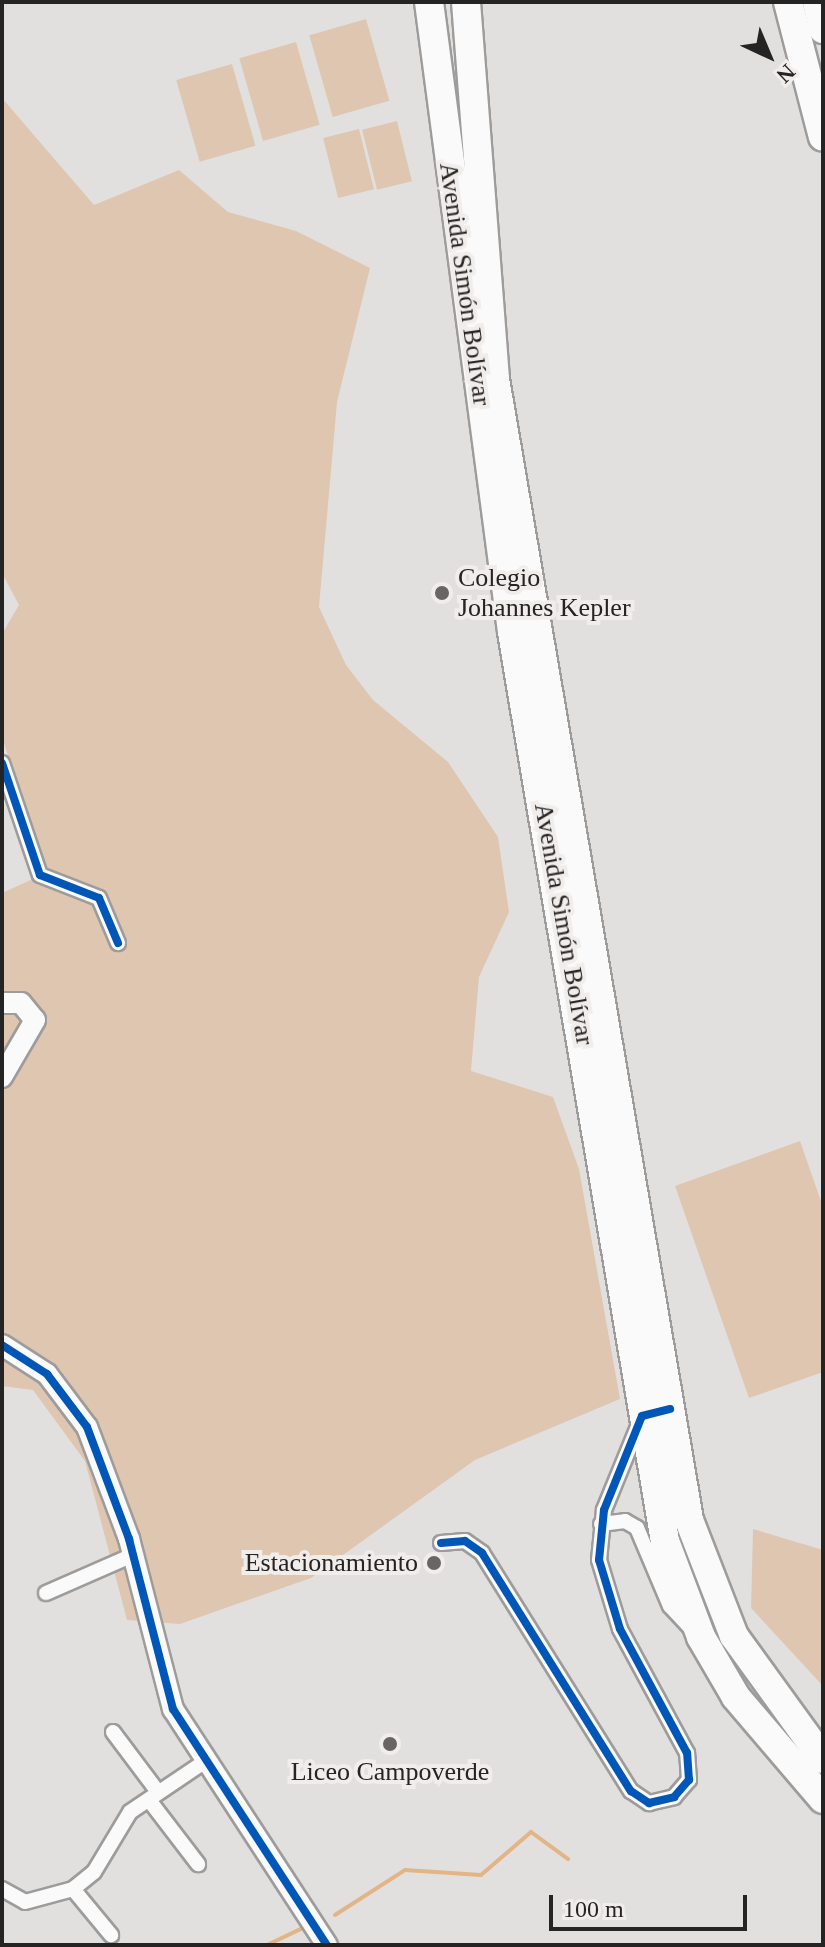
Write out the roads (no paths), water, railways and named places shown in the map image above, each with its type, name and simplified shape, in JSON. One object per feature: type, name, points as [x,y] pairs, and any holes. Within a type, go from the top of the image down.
[{"type":"highway","name":"Avenida Simón Bolívar","points":[[429,2],[512,632],[665,1541],[701,1637],[771,1744],[823,1799]]},
{"type":"highway","name":"Avenida Simón Bolívar","points":[[466,2],[495,379],[689,1520],[709,1580],[734,1636],[823,1759]]},
{"type":"highway","points":[[788,2],[823,137]]},
{"type":"highway","points":[[817,2],[823,29]]},
{"type":"street","points":[[2,763],[40,875],[99,898],[118,943]]},
{"type":"street","points":[[2,1003],[21,1003],[35,1020],[2,1077]]},
{"type":"street","points":[[2,1345],[47,1374],[87,1427],[133,1555],[160,1671],[204,1762],[327,1945]]},
{"type":"street","points":[[441,1543],[465,1541],[482,1553],[631,1791],[649,1803],[674,1797],[689,1780],[690,1765],[620,1629],[599,1560],[601,1524],[642,1416],[670,1409]]},
{"type":"street","points":[[601,1524],[625,1521],[637,1528],[670,1606],[701,1637]]},
{"type":"street","points":[[46,1593],[133,1555]]},
{"type":"street","points":[[113,1732],[198,1864]]},
{"type":"street","points":[[2,1889],[25,1902],[73,1889],[94,1872],[130,1812],[204,1762]]},
{"type":"street","points":[[73,1889],[111,1935]]},
{"type":"waterway","points":[[335,1915],[405,1870],[481,1875],[531,1832],[568,1859]]},
{"type":"waterway","points":[[267,1945],[307,1926]]},
{"type":"place","name":"Colegio Johannes Kepler","points":[[442,593]]},
{"type":"place","name":"Estacionamiento","points":[[434,1563]]},
{"type":"place","name":"Liceo Campoverde","points":[[390,1744]]}]
